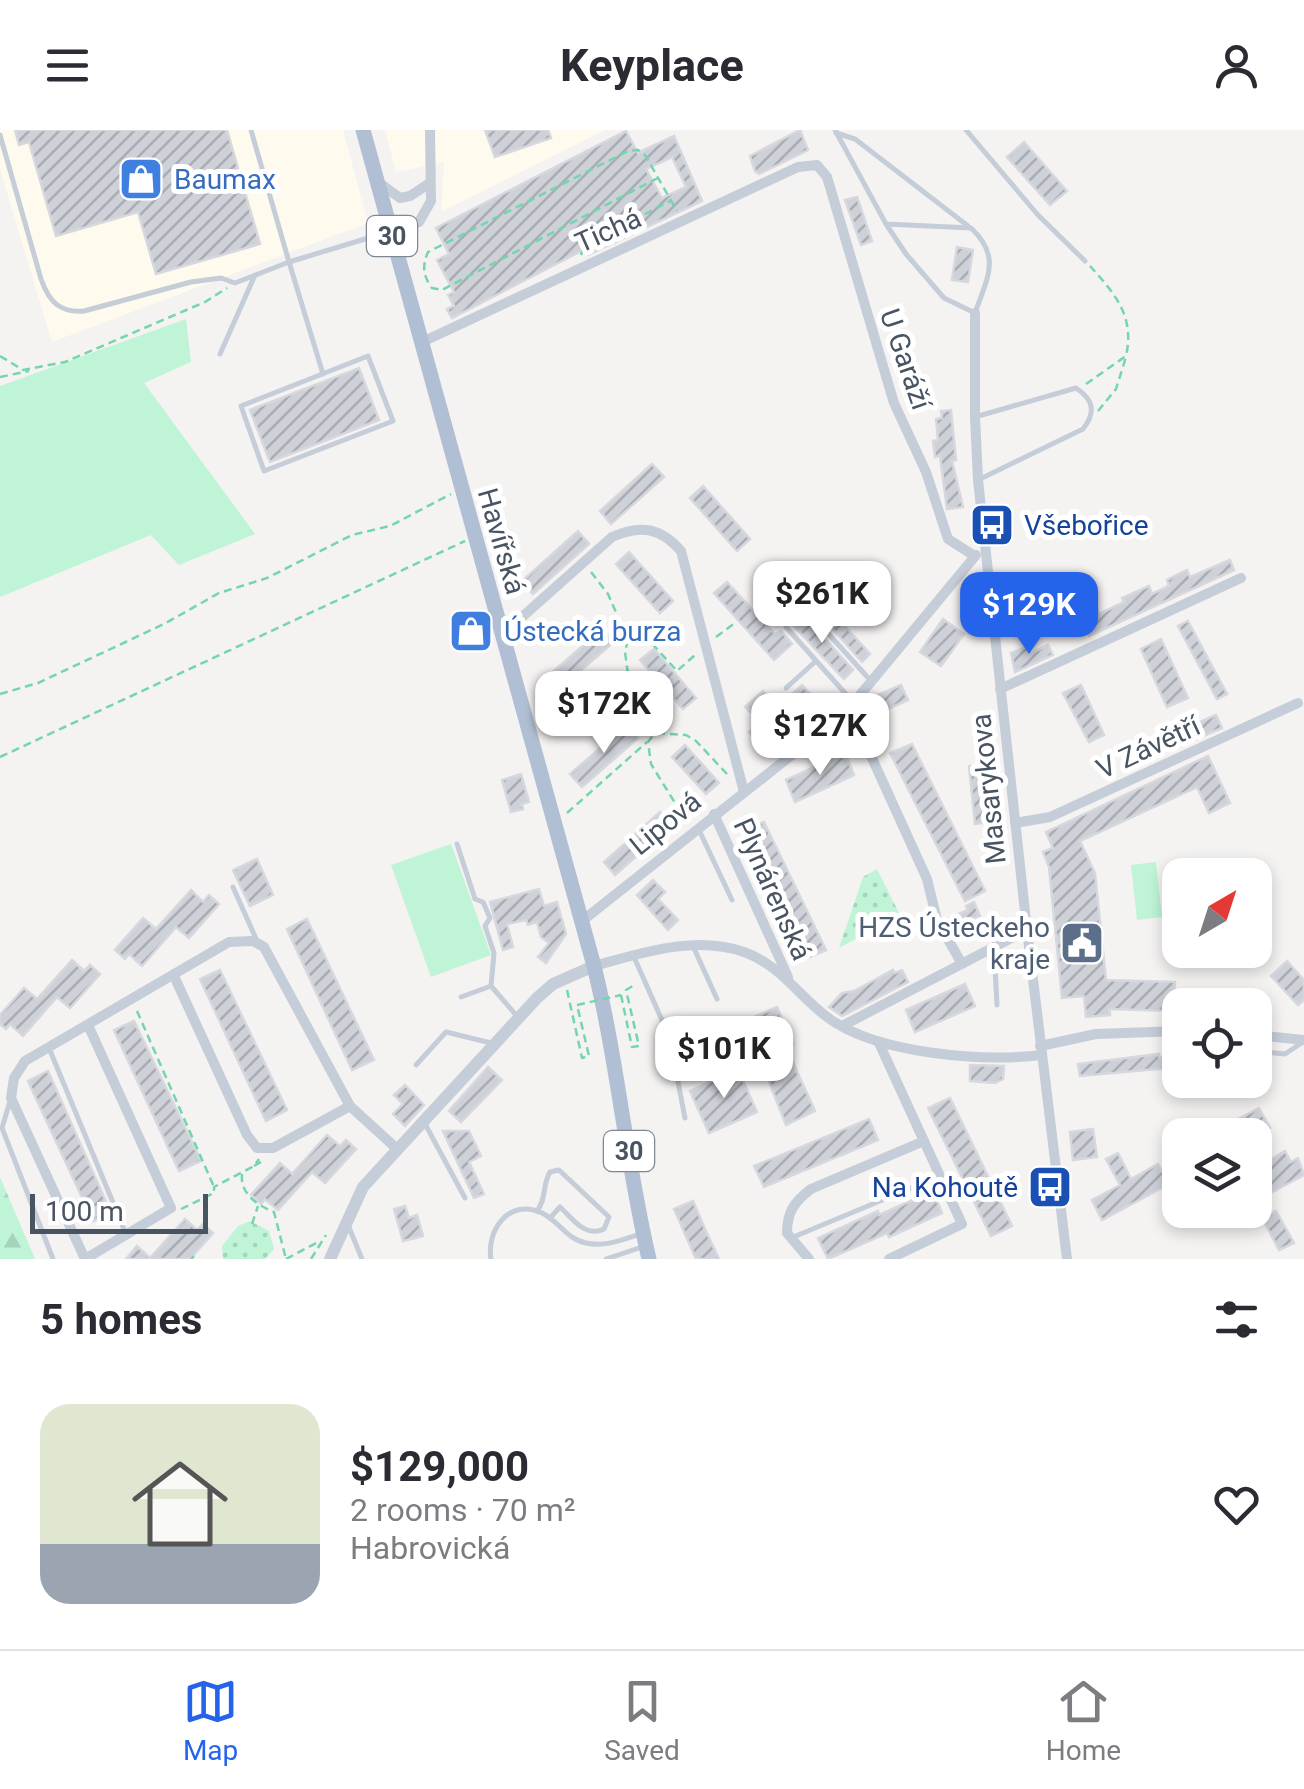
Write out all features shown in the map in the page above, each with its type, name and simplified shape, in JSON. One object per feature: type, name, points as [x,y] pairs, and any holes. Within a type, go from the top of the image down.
[{"type":"main road","name":"Havířská","points":[[363,130],[594,966]]},
{"type":"main road","name":"30","points":[[594,966],[612,1043],[646,1246]]},
{"type":"street","points":[[391,232],[419,222],[431,201],[430,130]]},
{"type":"street","name":"Tichá","points":[[420,342],[798,167],[817,165]]},
{"type":"street","name":"U Garáží","points":[[817,165],[827,177],[894,402],[926,472],[948,539],[973,555]]},
{"type":"street","points":[[377,179],[389,193],[400,198],[430,183]]},
{"type":"street","name":"Masarykova","points":[[975,314],[978,480],[1067,1259]]},
{"type":"street","points":[[503,634],[612,537],[645,528],[667,536],[681,551],[744,792]]},
{"type":"street","points":[[973,555],[987,553]]},
{"type":"street","name":"Lipová","points":[[582,921],[850,708],[973,555]]},
{"type":"street","points":[[1000,689],[1241,578]]},
{"type":"street","name":"V Závětří","points":[[1015,823],[1050,818],[1298,702]]},
{"type":"street","points":[[850,708],[926,879],[938,920],[962,964]]},
{"type":"street","name":"Plynárenská","points":[[714,814],[790,982]]},
{"type":"street","points":[[842,1026],[1027,930]]},
{"type":"street","points":[[88,1025],[171,1208],[85,1259],[11,1098],[14,1078],[24,1062],[229,942],[253,941],[272,957],[350,1106],[396,1148]]},
{"type":"street","name":"Plynárenská","points":[[594,966],[658,948],[693,946],[744,952],[769,965],[827,1018],[842,1026],[879,1042],[960,1054],[1041,1050],[1096,1034],[1162,1031]]},
{"type":"street","points":[[330,1259],[363,1187],[396,1148],[553,984],[594,966]]},
{"type":"street","points":[[174,976],[257,1148],[268,1153],[350,1106]]},
{"type":"street","points":[[1272,1037],[1304,1041]]},
{"type":"street","points":[[879,1042],[962,1224],[889,1259]]},
{"type":"street","points":[[809,1259],[786,1233],[787,1216],[797,1200],[811,1189],[924,1141]]},
{"type":"lane","points":[[251,130],[323,374]]},
{"type":"lane","points":[[966,130],[1038,215],[1085,262]]},
{"type":"lane","points":[[836,132],[855,139],[987,242],[990,266],[975,314],[944,298],[906,254],[836,132]]},
{"type":"lane","points":[[0,135],[46,294],[68,312],[84,312],[191,282],[221,278],[235,283],[289,262],[391,232]]},
{"type":"lane","points":[[886,224],[971,228]]},
{"type":"lane","points":[[220,354],[255,275]]},
{"type":"lane","points":[[368,356],[393,421],[264,471],[241,406],[323,374],[368,356]]},
{"type":"lane","points":[[974,417],[1076,388],[1087,395],[1093,408],[1092,418],[1083,429],[978,480]]},
{"type":"lane","points":[[807,610],[871,681]]},
{"type":"lane","points":[[786,627],[850,708]]},
{"type":"lane","points":[[786,688],[816,661]]},
{"type":"lane","points":[[697,828],[732,900]]},
{"type":"lane","points":[[456,844],[476,898],[484,902],[490,918],[485,926],[495,962],[491,986],[518,1018]]},
{"type":"lane","points":[[234,887],[258,944]]},
{"type":"lane","points":[[693,946],[717,999]]},
{"type":"lane","points":[[985,951],[994,966],[998,1005]]},
{"type":"lane","points":[[633,954],[669,1036],[685,1118]]},
{"type":"lane","points":[[461,997],[491,986]]},
{"type":"lane","points":[[416,1065],[446,1032],[494,1044]]},
{"type":"lane","points":[[1272,1053],[1285,1054],[1304,1041]]},
{"type":"lane","points":[[49,1048],[127,1236]]},
{"type":"lane","points":[[11,1098],[2,1128],[53,1259]]},
{"type":"lane","points":[[423,1119],[465,1198]]},
{"type":"lane","points":[[536,1211],[546,1196],[546,1178],[550,1172],[559,1170],[609,1217],[604,1229],[595,1233],[560,1207],[550,1218]]},
{"type":"lane","points":[[791,1238],[940,1176]]},
{"type":"lane","points":[[491,1259],[489,1242],[497,1222],[519,1212],[536,1211],[586,1243],[646,1246]]},
{"type":"lane","points":[[346,1220],[362,1259]]},
{"type":"lane","points":[[606,1259],[646,1246]]},
{"type":"path","points":[[658,178],[442,290],[432,288],[423,272],[428,252],[638,150],[646,155],[682,221]]},
{"type":"path","points":[[576,270],[584,246],[671,200]]},
{"type":"path","points":[[1085,262],[1122,303],[1130,341],[1116,390],[1092,418]]},
{"type":"path","points":[[0,377],[64,362],[205,302],[235,283]]},
{"type":"path","points":[[0,356],[23,370],[35,370]]},
{"type":"path","points":[[1076,388],[1126,356]]},
{"type":"path","points":[[0,694],[38,682],[220,594],[267,578],[352,536],[390,526],[417,509],[462,490]]},
{"type":"path","points":[[0,757],[475,535]]},
{"type":"path","points":[[583,564],[608,594],[628,640],[628,674],[656,733]]},
{"type":"path","points":[[628,640],[642,635],[677,671],[734,622]]},
{"type":"path","points":[[556,822],[656,733]]},
{"type":"path","points":[[656,733],[686,735],[727,774],[739,776]]},
{"type":"path","points":[[648,742],[651,764],[676,802],[674,826],[684,838]]},
{"type":"path","points":[[567,988],[582,1058],[588,1056],[578,1005],[621,996],[632,1047],[639,1046],[626,990],[645,980]]},
{"type":"path","points":[[132,1000],[214,1187],[214,1193],[200,1201],[174,1212],[171,1208]]},
{"type":"path","points":[[214,1187],[254,1166],[268,1153]]},
{"type":"path","points":[[254,1166],[268,1153]]},
{"type":"path","points":[[242,1172],[244,1192],[274,1212],[286,1259],[320,1242]]},
{"type":"path","points":[[252,1224],[258,1204]]},
{"type":"path","points":[[311,1259],[330,1231]]},
{"type":"shaded area","points":[[0,130],[343,130],[368,223],[52,342],[0,169]]},
{"type":"shaded area","points":[[385,130],[605,130],[441,212],[444,162],[396,172]]},
{"type":"green space","points":[[186,319],[191,362],[144,383],[255,534],[179,565],[151,535],[0,597],[0,386]]},
{"type":"green space","points":[[451,844],[491,955],[431,977],[391,865]]},
{"type":"green space","points":[[1156,862],[1162,917],[1137,920],[1131,865]]},
{"type":"green space","points":[[877,869],[900,915],[839,948],[863,877]]},
{"type":"green space","points":[[0,1177],[35,1259],[0,1259]]},
{"type":"green space","points":[[250,1221],[269,1231],[274,1249],[265,1259],[223,1259],[222,1246],[238,1226]]},
{"type":"building","name":"Baumax","points":[[15,130],[227,130],[260,244],[156,274],[138,212],[56,236],[29,142],[19,145]]},
{"type":"building","points":[[485,130],[548,130],[551,138],[495,157]]},
{"type":"building","points":[[800,130],[808,150],[759,174],[755,171],[750,156]]},
{"type":"building","points":[[626,131],[638,153],[674,136],[702,201],[588,255],[585,249],[452,318],[447,309],[454,306],[448,295],[454,292],[437,260],[449,254],[436,228]],"holes":[[[672,157],[686,187],[662,198],[646,169]]]},
{"type":"building","points":[[1024,142],[1067,191],[1050,205],[1007,157]]},
{"type":"building","points":[[857,197],[872,241],[861,245],[845,200]]},
{"type":"building","points":[[957,247],[973,250],[968,282],[952,280]]},
{"type":"building","points":[[359,368],[379,420],[270,462],[250,410]]},
{"type":"building","points":[[951,410],[956,460],[952,461],[963,507],[947,509],[940,456],[935,457],[933,441],[938,440],[936,419],[942,418],[941,411]]},
{"type":"building","points":[[652,464],[664,477],[611,524],[600,511]]},
{"type":"building","points":[[703,486],[750,539],[737,551],[690,498]]},
{"type":"building","points":[[578,531],[589,544],[533,594],[521,582]]},
{"type":"building","points":[[629,552],[673,601],[660,613],[616,564]]},
{"type":"building","points":[[1230,560],[1234,570],[1089,636],[1075,601],[1091,595],[1099,614],[1149,586],[1152,594],[1169,586],[1167,580],[1187,570],[1190,577]]},
{"type":"building","points":[[727,582],[775,634],[781,631],[792,644],[774,660],[714,593]]},
{"type":"building","points":[[819,597],[870,654],[862,662],[811,605]]},
{"type":"building","points":[[802,613],[853,670],[844,679],[791,623]]},
{"type":"building","points":[[943,619],[964,634],[941,666],[920,652]]},
{"type":"building","points":[[1188,621],[1227,694],[1217,699],[1178,626]]},
{"type":"building","points":[[602,629],[614,642],[557,691],[546,678]]},
{"type":"building","points":[[1161,639],[1188,698],[1167,707],[1141,649]]},
{"type":"building","points":[[1048,645],[1053,655],[1015,672],[1011,653],[1026,647],[1029,654]]},
{"type":"building","points":[[654,649],[696,698],[683,709],[640,660]]},
{"type":"building","points":[[802,685],[814,698],[761,745],[749,732],[761,722],[745,707],[763,691],[777,708]]},
{"type":"building","points":[[901,685],[908,700],[883,711],[885,716],[866,720],[861,710],[873,697]]},
{"type":"building","points":[[1081,685],[1104,735],[1089,742],[1063,693]]},
{"type":"building","points":[[1216,715],[1222,728],[1182,745],[1176,729]]},
{"type":"building","points":[[627,725],[638,738],[582,787],[570,774]]},
{"type":"building","points":[[912,744],[985,891],[965,901],[890,753]]},
{"type":"building","points":[[685,745],[719,783],[706,794],[672,757]]},
{"type":"building","points":[[845,753],[854,775],[795,802],[786,780]]},
{"type":"building","points":[[1208,756],[1230,803],[1209,813],[1197,787],[1080,841],[1095,873],[1106,980],[1175,982],[1175,988],[1162,988],[1162,1011],[1109,1009],[1110,1015],[1086,1017],[1084,996],[1062,998],[1049,867],[1043,852],[1053,848],[1046,832]]},
{"type":"building","points":[[989,764],[995,822],[975,824],[969,766]]},
{"type":"building","points":[[521,774],[529,802],[522,804],[523,809],[511,812],[502,780]]},
{"type":"building","points":[[660,812],[672,825],[615,875],[604,862]]},
{"type":"building","points":[[764,822],[826,950],[805,959],[742,831]]},
{"type":"building","points":[[257,859],[273,895],[250,906],[233,870]]},
{"type":"building","points":[[653,880],[665,892],[658,899],[678,920],[668,930],[637,895]]},
{"type":"building","points":[[539,889],[544,906],[557,902],[566,934],[546,963],[538,957],[549,943],[541,937],[537,922],[507,924],[513,947],[503,950],[490,902]]},
{"type":"building","points":[[191,890],[203,902],[209,895],[219,904],[189,938],[176,927],[142,966],[129,954],[125,959],[115,950],[143,918],[156,929]]},
{"type":"building","points":[[974,902],[980,916],[973,919],[976,927],[959,935],[949,918],[968,910],[966,906]]},
{"type":"building","points":[[307,919],[374,1060],[352,1070],[287,929]]},
{"type":"building","points":[[72,960],[84,971],[90,965],[100,974],[70,1008],[57,997],[23,1036],[10,1024],[6,1029],[0,1024],[0,1015],[24,988],[37,999]]},
{"type":"building","points":[[1287,961],[1304,980],[1304,1000],[1298,1005],[1271,976]]},
{"type":"building","points":[[220,970],[287,1110],[266,1121],[200,979]]},
{"type":"building","points":[[893,970],[902,970],[908,982],[842,1016],[829,1007],[842,993],[854,991]]},
{"type":"building","points":[[965,984],[975,1006],[915,1032],[906,1010]]},
{"type":"building","points":[[777,1007],[793,1044],[786,1047],[815,1111],[786,1125],[760,1059],[740,1023]]},
{"type":"building","points":[[709,1020],[724,1053],[695,1066],[680,1034]]},
{"type":"building","points":[[134,1021],[201,1161],[179,1171],[114,1030]]},
{"type":"building","points":[[1162,1057],[1162,1069],[1080,1076],[1078,1064]]},
{"type":"building","points":[[970,1065],[1004,1066],[1003,1079],[995,1083],[970,1081]]},
{"type":"building","points":[[488,1067],[502,1080],[461,1122],[449,1111]]},
{"type":"building","points":[[738,1069],[757,1112],[709,1133],[690,1091]]},
{"type":"building","points":[[48,1071],[111,1213],[93,1221],[28,1081]]},
{"type":"building","points":[[405,1085],[424,1105],[405,1126],[393,1114],[403,1104],[394,1095]]},
{"type":"building","points":[[950,1098],[1012,1226],[991,1236],[928,1108]]},
{"type":"building","points":[[1259,1108],[1264,1118],[1240,1118]]},
{"type":"building","points":[[869,1119],[878,1140],[764,1187],[754,1166]]},
{"type":"building","points":[[1093,1129],[1097,1157],[1073,1160],[1070,1132]]},
{"type":"building","points":[[443,1131],[469,1131],[481,1156],[469,1162],[484,1194],[474,1198]]},
{"type":"building","points":[[327,1135],[340,1146],[346,1140],[356,1149],[325,1183],[312,1172],[278,1210],[265,1199],[261,1204],[251,1195],[280,1163],[292,1174]]},
{"type":"building","points":[[1285,1151],[1291,1162],[1298,1158],[1304,1175],[1272,1192],[1272,1159]]},
{"type":"building","points":[[1118,1153],[1131,1179],[1158,1164],[1162,1188],[1102,1220],[1092,1200],[1120,1185],[1106,1159]]},
{"type":"building","points":[[933,1191],[942,1213],[828,1259],[818,1238]]},
{"type":"building","points":[[693,1201],[719,1259],[696,1259],[674,1209]]},
{"type":"building","points":[[405,1206],[409,1218],[417,1215],[423,1236],[403,1241],[394,1209]]},
{"type":"building","points":[[1276,1211],[1294,1243],[1279,1250],[1267,1228],[1272,1228],[1272,1213]]},
{"type":"building","points":[[185,1219],[197,1230],[203,1224],[213,1233],[190,1259],[126,1259],[137,1246],[150,1258]]},
{"type":"place","name":"Baumax","points":[[141,179]]},
{"type":"place","name":"Všebořice","points":[[992,525]]},
{"type":"place","name":"Ústecká burza","points":[[471,631]]},
{"type":"place","name":"HZS Ústeckeho kraje","points":[[1082,943]]},
{"type":"place","name":"Na Kohoutě","points":[[1050,1187]]}]
